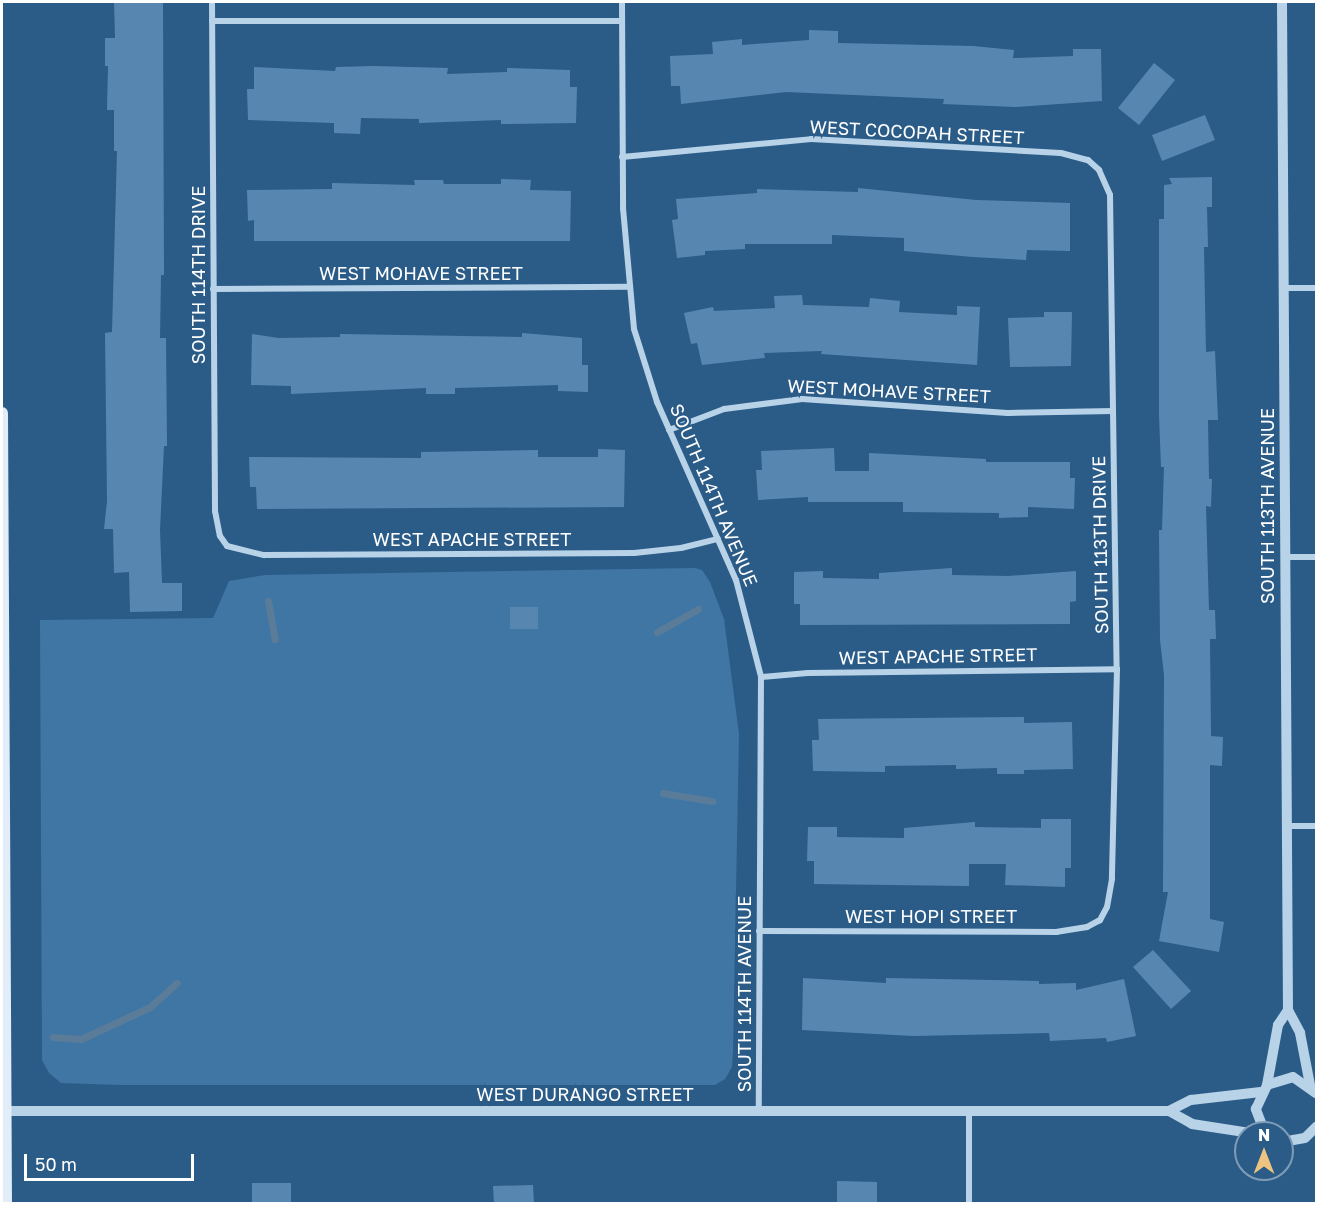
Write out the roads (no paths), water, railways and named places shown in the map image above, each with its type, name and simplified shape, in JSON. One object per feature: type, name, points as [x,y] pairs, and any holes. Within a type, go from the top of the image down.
[{"type":"main road","points":[[2,412],[6,1203]]},
{"type":"street","name":"SOUTH 114TH DRIVE","points":[[212,2],[215,511],[220,536],[227,546]]},
{"type":"street","name":"SOUTH 114TH AVENUE","points":[[622,2],[622,157],[628,287],[640,352],[669,430],[718,539],[744,604],[761,677],[759,1111]]},
{"type":"street","name":"SOUTH 113TH AVENUE","points":[[1282,2],[1288,1010],[1300,1033],[1313,1089]]},
{"type":"street","points":[[212,21],[622,21]]},
{"type":"street","name":"WEST COCOPAH STREET","points":[[622,157],[785,140],[844,140],[1074,154],[1099,170]]},
{"type":"street","name":"SOUTH 113TH DRIVE","points":[[1099,170],[1106,182],[1112,210],[1117,669],[1112,879],[1107,907],[1100,920]]},
{"type":"street","name":"WEST MOHAVE STREET","points":[[213,289],[628,287]]},
{"type":"street","points":[[1282,288],[1317,288]]},
{"type":"street","name":"WEST MOHAVE STREET","points":[[669,430],[724,409],[802,399],[1000,412],[1113,411]]},
{"type":"street","name":"WEST APACHE STREET","points":[[227,546],[264,555],[616,553],[681,548],[718,539]]},
{"type":"street","points":[[1284,557],[1317,557]]},
{"type":"street","name":"WEST APACHE STREET","points":[[761,677],[808,673],[1117,669]]},
{"type":"street","points":[[1287,826],[1317,826]]},
{"type":"street","name":"WEST HOPI STREET","points":[[759,931],[1057,932],[1087,927],[1100,920]]},
{"type":"street","name":"SOUTH 113TH AVENUE","points":[[1260,1121],[1256,1109],[1264,1089],[1278,1025],[1288,1010]]},
{"type":"street","points":[[1169,1111],[1191,1100],[1232,1097],[1264,1089],[1293,1077],[1313,1089]]},
{"type":"street","name":"WEST DURANGO STREET","points":[[4,1111],[1169,1111]]},
{"type":"street","points":[[969,1111],[969,1203]]},
{"type":"street","points":[[1169,1111],[1192,1124],[1234,1129]]},
{"type":"street","points":[[1294,1140],[1311,1137],[1317,1127]]},
{"type":"waterway","points":[[268,601],[275,639]]},
{"type":"waterway","points":[[657,632],[698,609]]},
{"type":"waterway","points":[[663,793],[712,801]]},
{"type":"waterway","points":[[53,1037],[81,1039],[150,1007],[177,983]]}]
